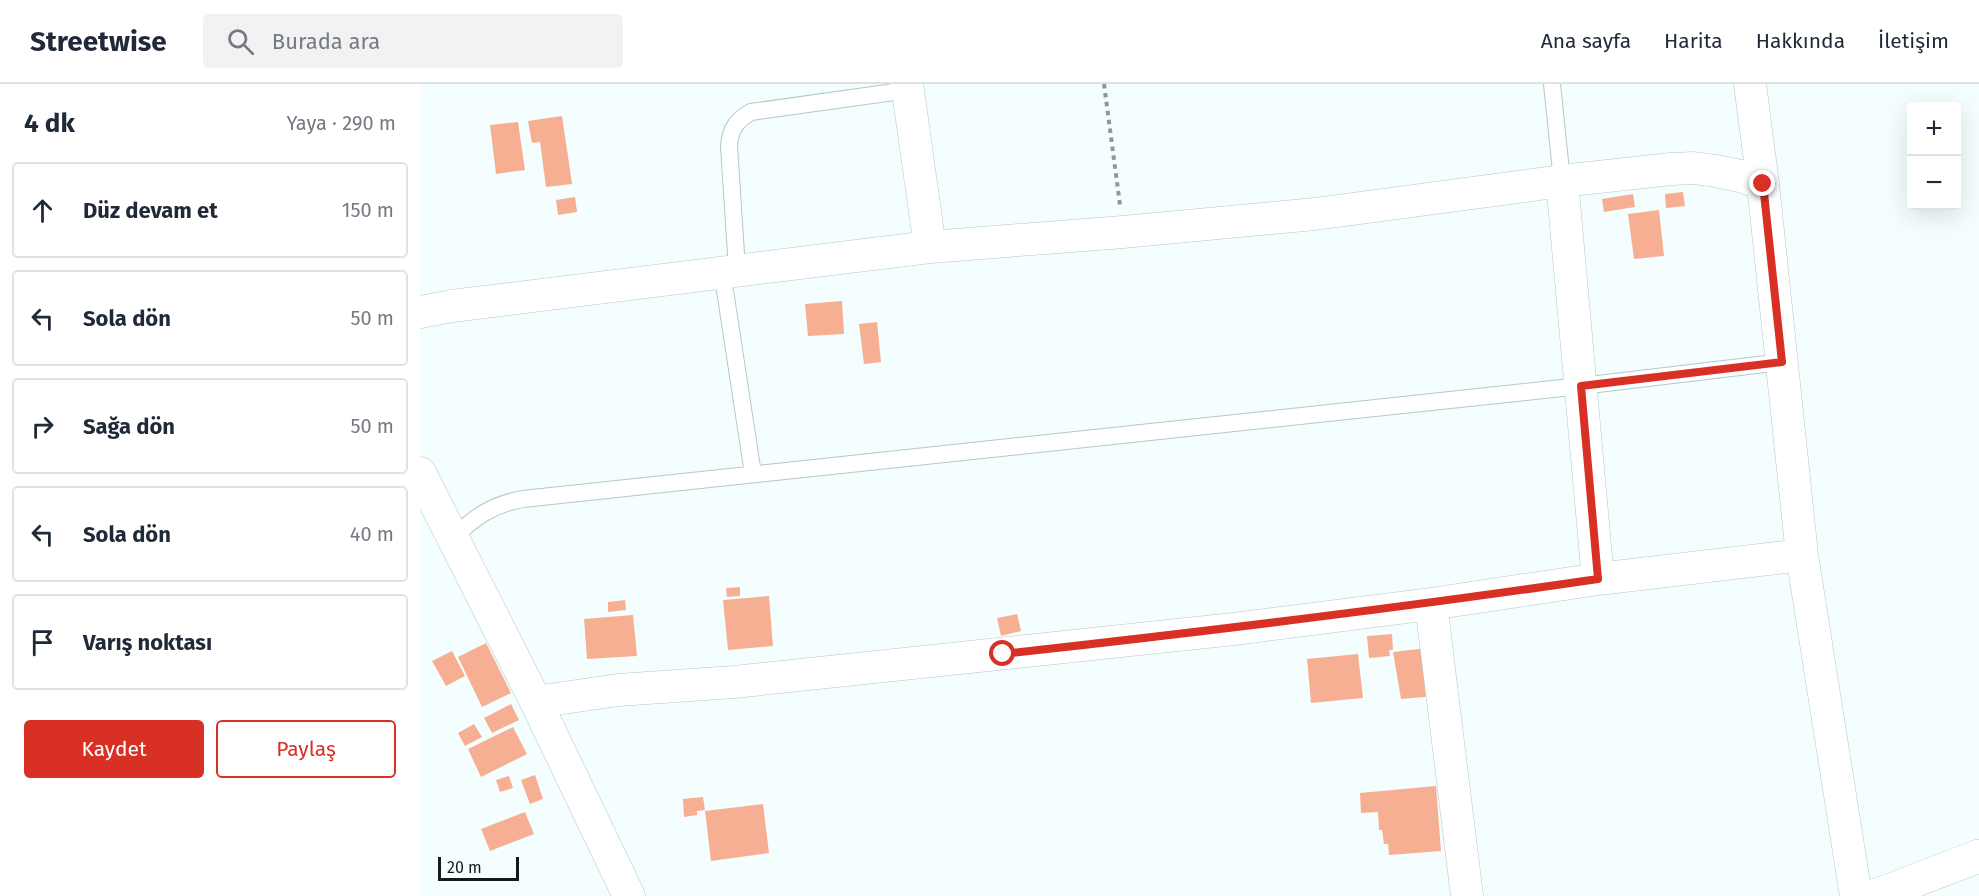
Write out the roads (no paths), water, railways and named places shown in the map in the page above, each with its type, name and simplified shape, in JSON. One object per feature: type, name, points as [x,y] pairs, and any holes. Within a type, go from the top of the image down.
[{"type":"street","points":[[1750,84],[1763,184],[1802,555],[1856,896]]},
{"type":"street","points":[[908,87],[930,247]]},
{"type":"street","points":[[420,312],[730,270],[930,247],[1315,214],[1562,182],[1694,168],[1740,176],[1763,184]]},
{"type":"street","points":[[1562,182],[1598,579]]},
{"type":"street","points":[[420,473],[536,702],[629,896]]},
{"type":"street","points":[[536,702],[618,690],[734,682],[1188,634],[1431,604],[1598,579],[1802,555]]},
{"type":"street","points":[[1431,604],[1467,896]]},
{"type":"street","points":[[1875,896],[1979,856]]},
{"type":"lane","points":[[1552,84],[1562,182]]},
{"type":"lane","points":[[753,474],[730,270],[729,136],[734,125],[751,112],[908,87]]},
{"type":"lane","points":[[453,538],[478,515],[507,502],[1581,386],[1782,362]]}]
